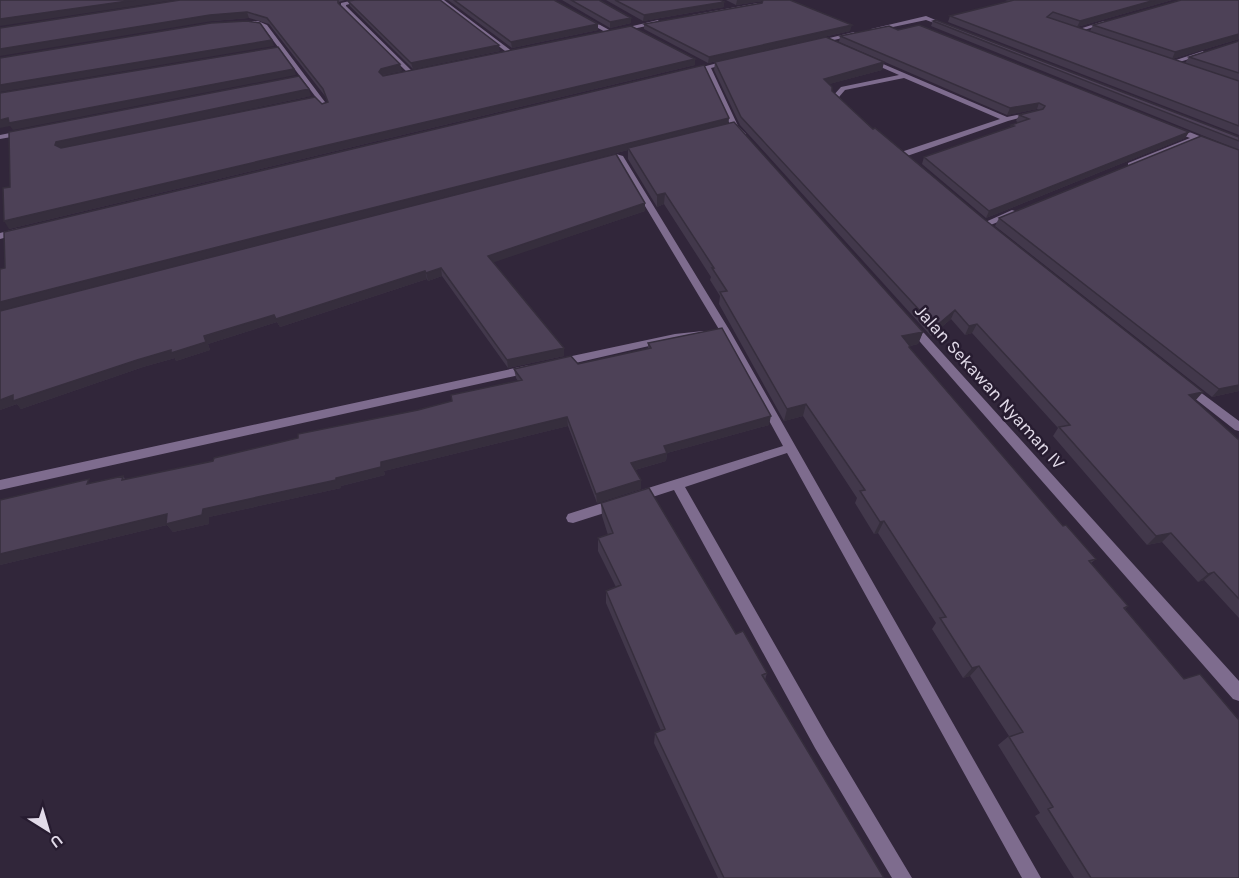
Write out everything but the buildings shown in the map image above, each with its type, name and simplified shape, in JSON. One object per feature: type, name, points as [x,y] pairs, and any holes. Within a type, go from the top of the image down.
[{"type":"street","points":[[361,0],[343,4],[344,8],[411,73]]},
{"type":"street","points":[[441,0],[511,53]]},
{"type":"street","points":[[726,4],[734,8]]},
{"type":"street","points":[[688,16],[761,4]]},
{"type":"street","points":[[581,16],[609,32]]},
{"type":"street","points":[[803,45],[926,18],[960,31]]},
{"type":"street","points":[[598,35],[633,24],[642,25],[665,21]]},
{"type":"street","points":[[239,22],[258,23],[265,26],[302,78],[321,98],[326,108]]},
{"type":"street","points":[[909,22],[920,27]]},
{"type":"street","points":[[1076,31],[1109,22]]},
{"type":"street","points":[[633,24],[644,33]]},
{"type":"street","points":[[1067,28],[1087,34]]},
{"type":"street","points":[[825,40],[843,48]]},
{"type":"street","points":[[270,51],[282,49]]},
{"type":"street","points":[[500,56],[522,51]]},
{"type":"street","points":[[1173,62],[1206,52]]},
{"type":"street","points":[[863,57],[1006,120]]},
{"type":"street","points":[[684,72],[701,64],[739,59]]},
{"type":"street","points":[[1162,59],[1184,66]]},
{"type":"street","points":[[701,64],[730,128],[751,145]]},
{"type":"street","points":[[402,74],[422,70]]},
{"type":"street","points":[[849,109],[836,97],[843,88],[903,76]]},
{"type":"street","points":[[290,80],[302,78]]},
{"type":"street","points":[[309,101],[321,98]]},
{"type":"street","points":[[904,154],[1006,120],[1037,113]]},
{"type":"street","points":[[1163,125],[1239,155]]},
{"type":"street","points":[[0,137],[35,130]]},
{"type":"street","points":[[1126,167],[1197,138]]},
{"type":"street","points":[[895,146],[913,162]]},
{"type":"street","points":[[619,156],[725,331],[1032,878]]},
{"type":"street","points":[[985,224],[1017,211]]},
{"type":"street","points":[[976,216],[994,231]]},
{"type":"street","points":[[0,236],[23,230]]},
{"type":"street","name":"Jalan Sekawan Nyaman IV","points":[[902,314],[1239,693]]},
{"type":"street","points":[[0,485],[675,337],[725,331]]},
{"type":"street","points":[[1176,376],[1239,427]]},
{"type":"street","points":[[573,518],[790,448]]},
{"type":"street","points":[[677,484],[822,742],[903,878]]}]
